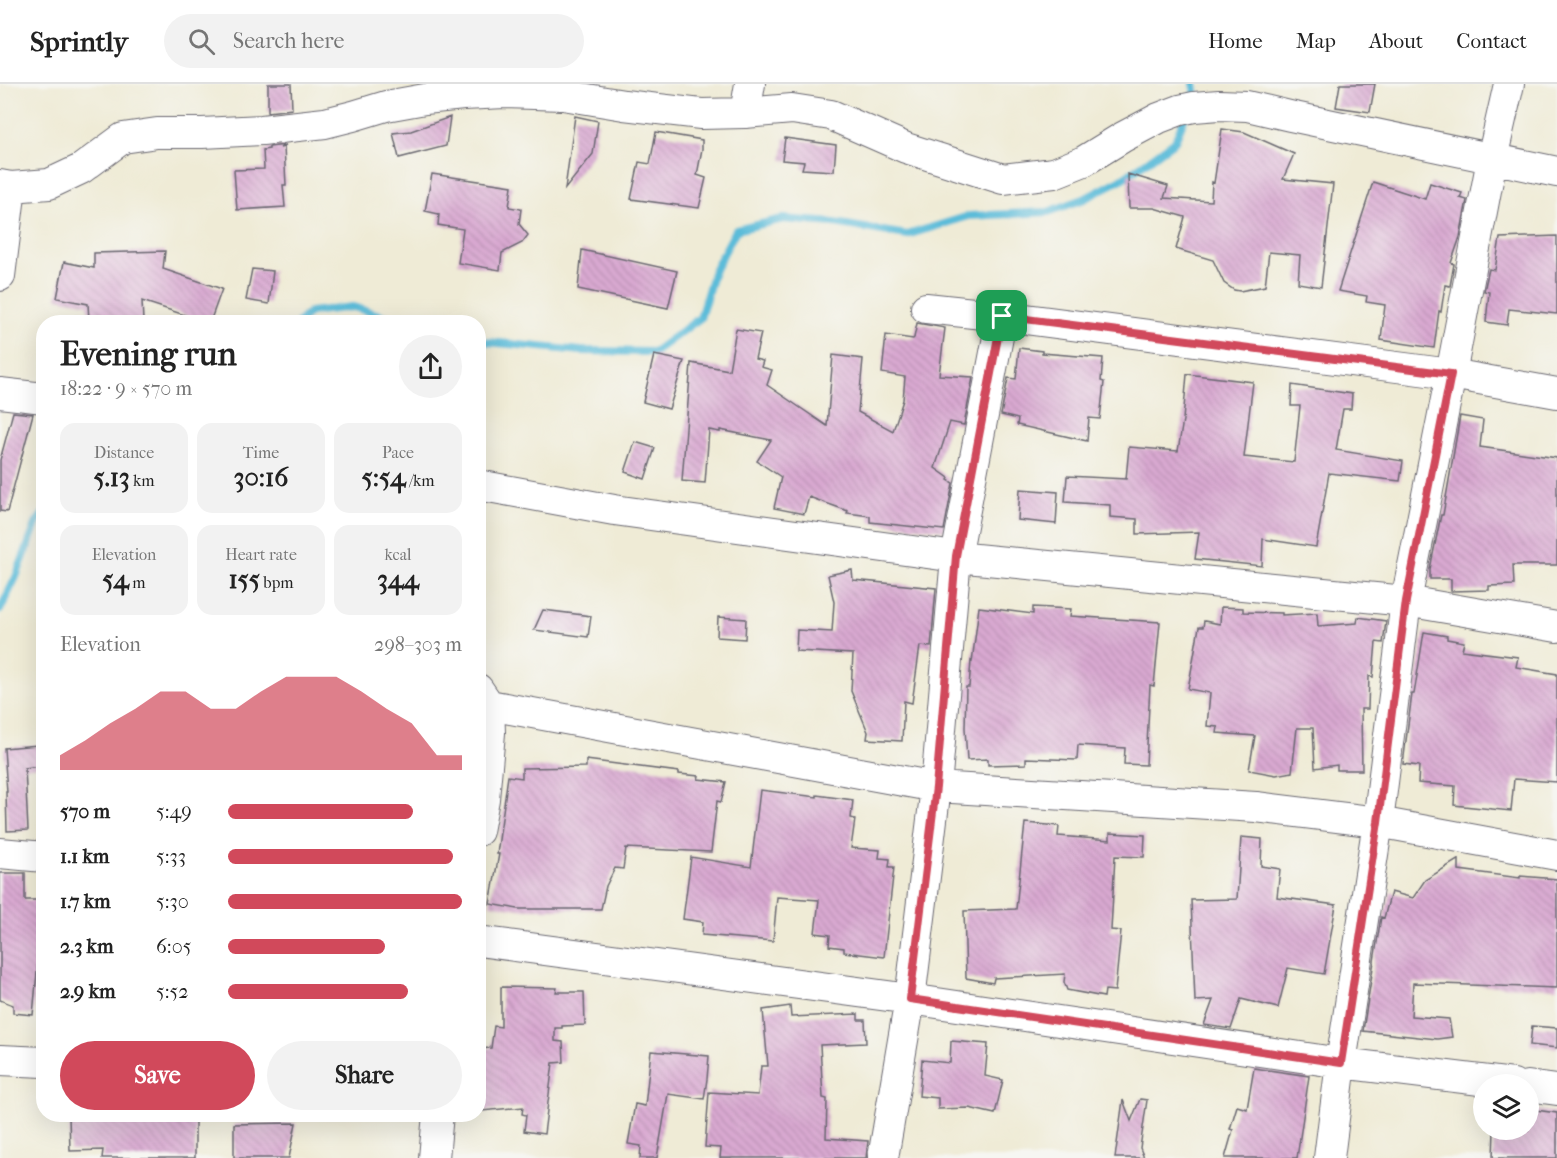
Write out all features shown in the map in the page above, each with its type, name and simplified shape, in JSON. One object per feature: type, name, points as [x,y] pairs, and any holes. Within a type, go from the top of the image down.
[{"type":"street","points":[[1329,1158],[1341,1063],[1378,822],[1406,601],[1492,159],[1509,84]]},
{"type":"street","points":[[0,276],[6,186],[50,184],[81,169],[123,138],[157,133],[262,130],[325,123],[386,106],[435,98],[505,93],[563,95],[701,114],[748,98],[792,109],[831,115],[906,148],[1003,179],[1054,173],[1084,161],[1159,118],[1180,110],[1219,105],[1247,106],[1557,172]]},
{"type":"street","points":[[926,308],[1451,374],[1557,393]]},
{"type":"street","points":[[883,1158],[910,999],[936,787],[956,556],[1002,316]]},
{"type":"street","points":[[0,393],[36,397]]},
{"type":"street","points":[[486,486],[614,510],[956,556],[1406,601],[1557,627]]},
{"type":"street","points":[[486,697],[936,787],[1256,807],[1378,822],[1557,855]]},
{"type":"street","points":[[486,709],[490,733],[486,777]]},
{"type":"street","points":[[0,854],[36,856]]},
{"type":"street","points":[[486,942],[910,999],[1341,1063],[1473,1079]]},
{"type":"street","points":[[0,1060],[36,1062]]},
{"type":"street","points":[[1539,1088],[1557,1090]]},
{"type":"street","points":[[439,1122],[443,1157]]},
{"type":"building","points":[[268,84],[291,84],[292,109],[268,112]]},
{"type":"building","points":[[1340,84],[1375,84],[1370,112],[1336,107]]},
{"type":"building","points":[[575,116],[598,121],[593,154],[565,189]]},
{"type":"building","points":[[450,117],[446,146],[399,158],[393,133],[411,131]]},
{"type":"building","points":[[1222,129],[1244,132],[1294,154],[1283,179],[1333,184],[1321,287],[1298,283],[1300,255],[1269,252],[1265,286],[1234,290],[1224,283],[1213,260],[1176,249],[1185,217],[1154,208],[1129,208],[1128,174],[1168,186],[1164,198],[1211,201],[1212,182],[1214,183]]},
{"type":"building","points":[[656,132],[702,140],[697,175],[706,178],[699,208],[631,199],[639,162],[650,164]]},
{"type":"building","points":[[785,138],[836,145],[834,171],[802,169],[804,162],[782,160]]},
{"type":"building","points":[[286,145],[280,148],[284,147],[285,207],[237,210],[234,170],[264,169],[263,150]]},
{"type":"building","points":[[432,174],[512,186],[509,207],[521,209],[519,224],[528,235],[522,243],[502,253],[500,270],[458,263],[463,229],[438,225],[439,214],[425,211]]},
{"type":"building","points":[[1373,182],[1425,199],[1430,183],[1462,193],[1460,198],[1467,200],[1460,237],[1451,263],[1454,264],[1450,286],[1445,285],[1441,312],[1439,311],[1434,348],[1381,340],[1385,305],[1366,302],[1367,296],[1338,291]]},
{"type":"building","points":[[1557,236],[1557,314],[1509,309],[1507,325],[1486,322],[1489,292],[1484,291],[1489,269],[1495,270],[1500,238]]},
{"type":"building","points":[[582,250],[677,271],[668,308],[578,289]]},
{"type":"building","points":[[165,251],[163,269],[222,289],[213,315],[185,315],[142,301],[143,315],[89,315],[88,304],[57,298],[64,262],[94,268],[94,253]]},
{"type":"building","points":[[252,269],[273,271],[269,304],[246,300]]},
{"type":"building","points":[[917,323],[945,328],[939,375],[973,377],[964,425],[950,422],[935,468],[953,483],[944,530],[870,522],[870,516],[847,513],[848,511],[809,497],[804,514],[774,508],[781,477],[757,461],[771,440],[720,430],[720,432],[709,430],[705,483],[682,481],[691,363],[729,370],[736,329],[761,333],[755,359],[763,361],[761,367],[772,370],[767,385],[827,426],[833,355],[863,359],[858,412],[893,431],[903,400],[905,377],[882,373],[886,335],[913,339]]},
{"type":"building","points":[[1019,348],[1042,351],[1042,353],[1103,358],[1101,381],[1104,382],[1100,419],[1089,418],[1087,441],[1017,425],[1018,419],[1001,415],[1008,378],[1016,379]]},
{"type":"building","points":[[654,355],[684,361],[669,409],[643,402]]},
{"type":"building","points":[[1187,374],[1253,382],[1244,457],[1294,462],[1300,406],[1291,406],[1292,385],[1352,394],[1351,409],[1343,409],[1336,450],[1403,461],[1400,481],[1329,473],[1316,547],[1263,539],[1262,566],[1195,559],[1199,532],[1137,534],[1137,519],[1110,517],[1110,505],[1065,502],[1067,476],[1126,479],[1129,447],[1178,451]]},
{"type":"building","points":[[13,412],[33,414],[7,512],[0,511],[0,460]]},
{"type":"building","points":[[1460,416],[1483,420],[1480,447],[1557,458],[1557,565],[1513,565],[1514,585],[1489,586],[1489,590],[1451,591],[1451,579],[1430,579],[1430,569],[1441,515],[1443,515]]},
{"type":"building","points":[[635,442],[655,448],[645,479],[625,472]]},
{"type":"building","points":[[1020,489],[1058,492],[1056,524],[1018,520]]},
{"type":"building","points":[[852,570],[853,580],[936,588],[931,647],[920,646],[912,703],[904,701],[902,741],[867,739],[868,732],[851,691],[853,654],[796,651],[797,630],[832,632],[834,602],[828,575]]},
{"type":"building","points":[[979,607],[1033,614],[1033,607],[1071,609],[1070,616],[1160,622],[1154,686],[1150,685],[1146,765],[1124,764],[1125,748],[1078,745],[1077,760],[1026,758],[1026,764],[988,765],[988,759],[967,760],[966,687],[969,687]]},
{"type":"building","points":[[1221,607],[1243,608],[1243,612],[1282,613],[1282,615],[1317,613],[1318,626],[1357,623],[1358,617],[1386,621],[1383,643],[1376,642],[1373,677],[1369,676],[1368,709],[1361,709],[1362,770],[1337,770],[1337,765],[1315,768],[1313,728],[1297,728],[1292,772],[1276,775],[1249,770],[1255,736],[1217,733],[1218,727],[1207,726],[1210,693],[1188,689],[1199,627],[1203,627],[1204,621],[1220,624]]},
{"type":"building","points":[[543,610],[591,616],[588,637],[534,630]]},
{"type":"building","points":[[718,617],[746,619],[745,639],[717,637]]},
{"type":"building","points":[[1424,632],[1464,642],[1462,650],[1518,657],[1516,667],[1557,674],[1557,782],[1514,779],[1511,811],[1454,805],[1455,786],[1418,783],[1419,766],[1403,764],[1412,694],[1414,694]]},
{"type":"building","points":[[36,745],[36,766],[25,768],[28,830],[7,831],[4,748]]},
{"type":"building","points":[[586,760],[679,772],[679,774],[699,776],[698,779],[726,782],[721,802],[717,801],[711,852],[626,848],[623,869],[615,868],[606,886],[601,909],[518,909],[490,904],[499,854],[497,854],[508,776],[522,778],[522,768],[586,767]]},
{"type":"building","points":[[760,790],[853,800],[851,818],[855,819],[851,848],[880,850],[879,858],[890,859],[889,867],[894,867],[884,957],[844,952],[844,948],[829,946],[830,935],[815,933],[819,900],[777,897],[773,941],[702,935],[703,922],[683,919],[691,857],[751,867]]},
{"type":"building","points":[[1025,823],[1059,826],[1058,836],[1110,840],[1110,833],[1145,835],[1144,857],[1115,856],[1111,930],[1121,931],[1115,991],[1105,990],[1104,997],[1067,990],[1064,982],[1065,974],[994,978],[993,983],[966,978],[964,911],[1016,909]]},
{"type":"building","points":[[1241,837],[1262,839],[1261,866],[1280,869],[1277,897],[1336,905],[1324,974],[1288,968],[1278,1008],[1241,999],[1231,1029],[1204,1025],[1213,1000],[1195,1001],[1191,900],[1237,899]]},
{"type":"building","points":[[1459,859],[1459,870],[1520,878],[1520,876],[1557,879],[1557,988],[1413,983],[1411,1016],[1449,1019],[1452,1037],[1437,1039],[1363,1031],[1381,917],[1384,918],[1391,892],[1413,898],[1425,880]]},
{"type":"building","points":[[0,873],[25,873],[25,900],[36,900],[36,983],[33,1015],[13,1013],[13,1005],[0,1000]]},
{"type":"building","points":[[501,987],[557,988],[556,992],[584,992],[585,1025],[555,1028],[555,1041],[563,1042],[564,1062],[553,1063],[544,1134],[524,1131],[526,1115],[522,1114],[523,1107],[486,1111],[486,1048],[491,1048],[494,1026],[501,1027]]},
{"type":"building","points":[[790,1006],[791,1017],[858,1014],[858,1020],[865,1020],[866,1043],[820,1045],[823,1098],[827,1099],[826,1138],[868,1141],[866,1158],[720,1158],[721,1148],[705,1147],[709,1092],[758,1095],[761,1066],[768,1066],[763,1010]]},
{"type":"building","points":[[1532,1026],[1557,1028],[1557,1048],[1530,1045]]},
{"type":"building","points":[[951,1041],[988,1044],[985,1076],[1003,1080],[995,1114],[969,1108],[938,1109],[938,1098],[919,1096],[922,1060],[950,1063]]},
{"type":"building","points":[[651,1051],[709,1056],[707,1079],[704,1099],[668,1094],[657,1158],[640,1158],[641,1146],[628,1144],[635,1104],[645,1106]]},
{"type":"building","points":[[1254,1068],[1309,1076],[1297,1158],[1225,1158],[1237,1106],[1247,1109]]},
{"type":"building","points":[[1140,1099],[1147,1100],[1140,1148],[1144,1158],[1115,1158],[1123,1100],[1131,1121]]},
{"type":"building","points":[[1539,1111],[1557,1113],[1557,1158],[1493,1158],[1494,1140],[1539,1140]]},
{"type":"building","points":[[69,1122],[195,1122],[195,1158],[102,1158],[103,1150],[70,1151]]},
{"type":"building","points":[[296,1123],[289,1158],[234,1158],[234,1124]]},
{"type":"waterway","points":[[1191,102],[1195,91],[1194,84]]},
{"type":"waterway","points":[[486,342],[581,351],[654,352],[700,318],[714,271],[736,230],[783,219],[834,223],[907,235],[969,216],[1048,212],[1084,199],[1120,180],[1149,160],[1175,141],[1185,116]]},
{"type":"waterway","points":[[307,315],[310,312],[353,307],[380,315]]},
{"type":"waterway","points":[[0,610],[16,577],[36,525]]},
{"type":"route","points":[[1002,316],[1451,374],[1406,601],[1378,822],[1341,1063],[910,999],[936,787],[956,556],[1002,316]]}]
